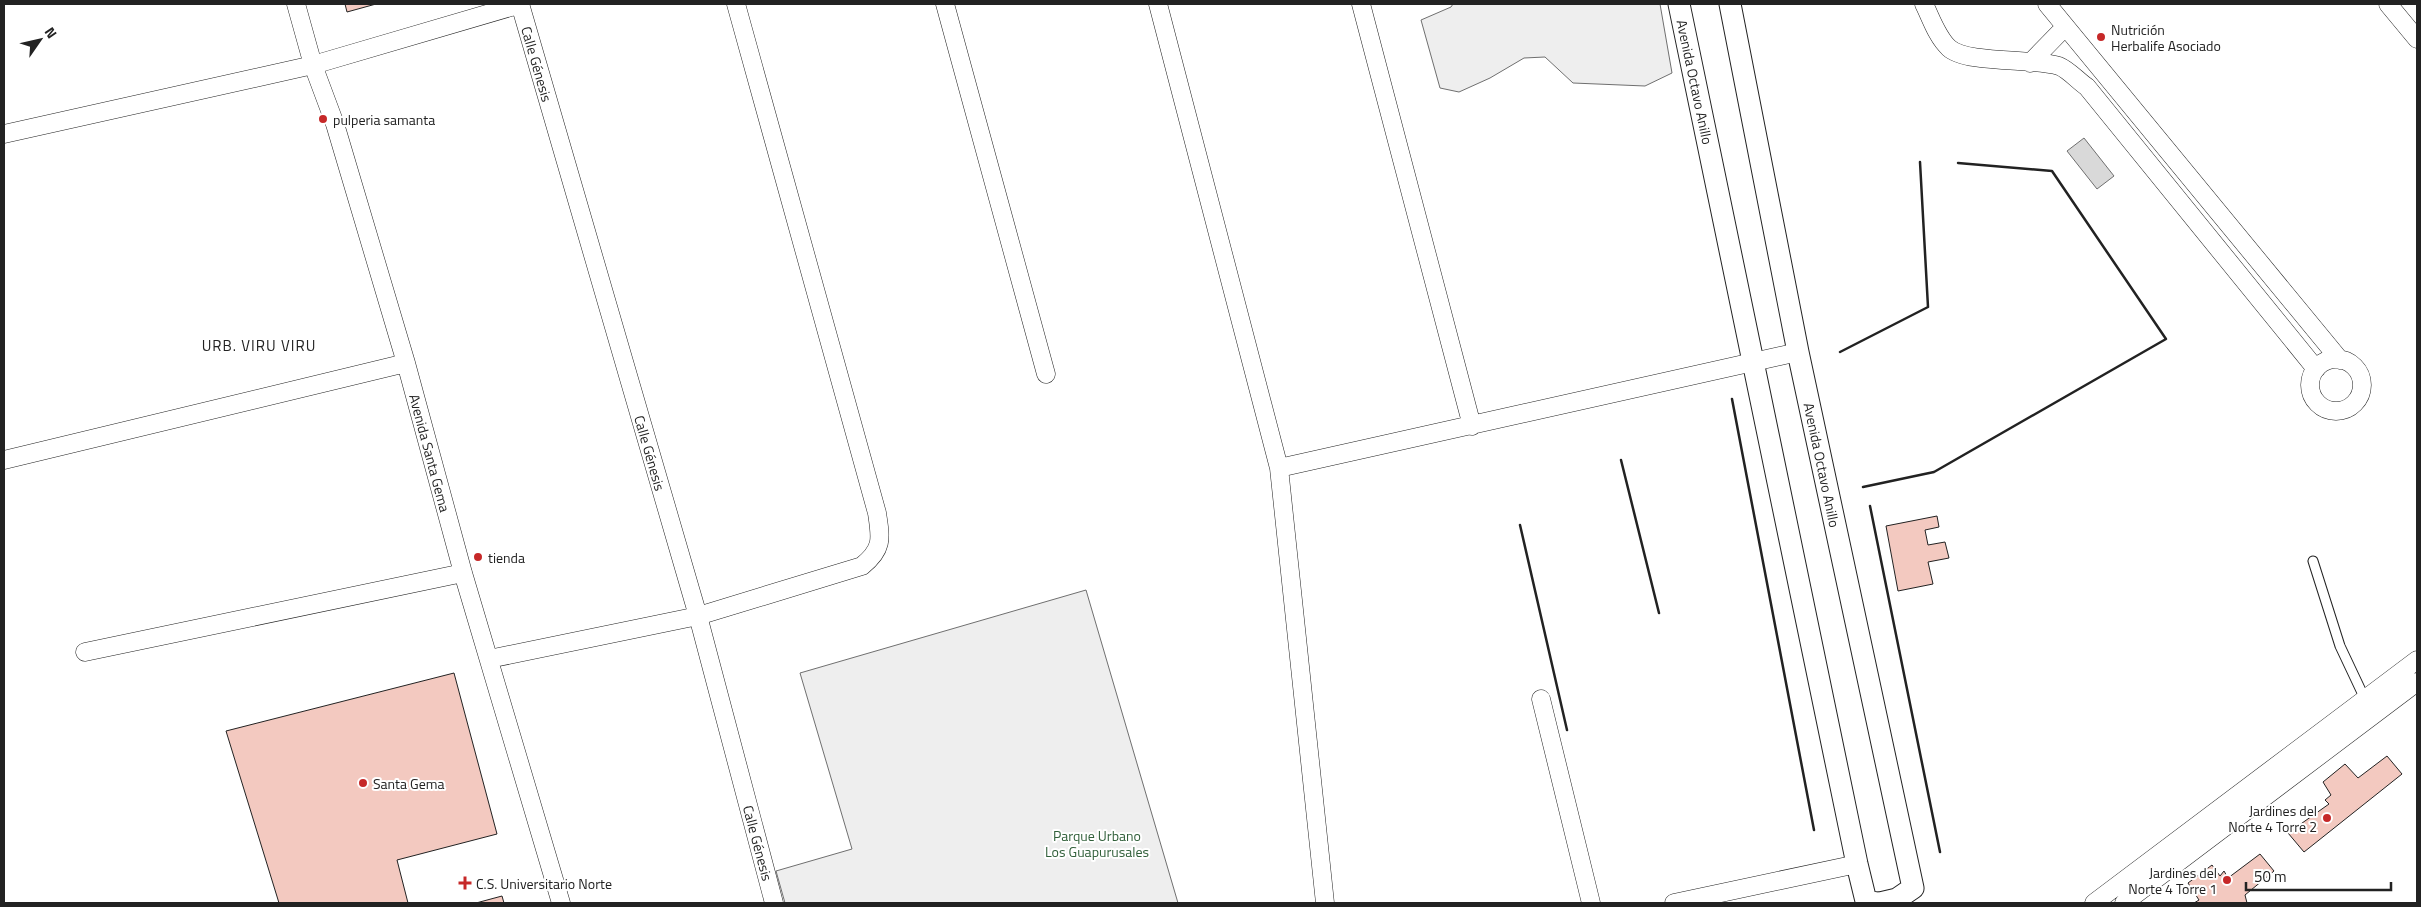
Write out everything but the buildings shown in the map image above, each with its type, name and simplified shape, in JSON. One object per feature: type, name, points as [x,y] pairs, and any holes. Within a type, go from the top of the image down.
[{"type":"street","name":"Avenida Santa Gema","points":[[296,4],[313,65],[335,124],[406,363],[463,573],[561,903]]},
{"type":"street","points":[[4,134],[313,65],[520,4]]},
{"type":"street","name":"Calle Génesis","points":[[520,4],[698,616],[774,903]]},
{"type":"street","points":[[488,659],[698,616],[862,566],[876,555],[881,534],[875,504],[736,4]]},
{"type":"street","points":[[945,4],[1046,374]]},
{"type":"street","points":[[1158,4],[1279,468],[1325,903]]},
{"type":"street","points":[[1362,4],[1472,426]]},
{"type":"street","name":"Avenida Octavo Anillo","points":[[1679,4],[1857,864],[1873,903],[1897,900],[1915,896],[1798,352],[1730,4]]},
{"type":"street","points":[[1924,4],[1949,49],[1970,56],[2046,63],[2061,67],[2087,87],[2316,369]]},
{"type":"street","points":[[2047,4],[2340,360]]},
{"type":"street","points":[[2388,4],[2417,39]]},
{"type":"street","points":[[2030,63],[2065,27]]},
{"type":"street","points":[[1279,468],[1798,352]]},
{"type":"street","points":[[2340,360],[2348,362],[2360,375],[2362,384],[2358,401],[2344,410],[2328,410],[2315,400],[2310,384],[2316,369],[2323,363],[2340,360]]},
{"type":"street","points":[[4,460],[406,363]]},
{"type":"street","points":[[85,652],[463,573]]},
{"type":"street","points":[[2094,903],[2417,660]]},
{"type":"street","points":[[2124,903],[2417,682]]},
{"type":"street","points":[[1541,699],[1591,903]]},
{"type":"street","points":[[1674,903],[1857,864]]},
{"type":"lane","points":[[2313,560],[2340,646],[2365,699]]},
{"type":"green space","points":[[1453,4],[1660,4],[1672,73],[1645,86],[1573,83],[1545,57],[1524,58],[1490,78],[1459,92],[1440,88],[1421,20],[1451,7]]},
{"type":"green space","name":"Parque Urbano Los Guapurusales","points":[[1086,590],[1178,903],[785,903],[776,871],[852,849],[800,673]]},
{"type":"shaded area","points":[[2084,138],[2114,176],[2097,189],[2067,151]]},
{"type":"wall","points":[[1840,352],[1928,307],[1920,162]]},
{"type":"wall","points":[[1863,487],[1934,472],[2166,339],[2052,171],[1958,163]]},
{"type":"wall","points":[[1732,399],[1814,830]]},
{"type":"wall","points":[[1621,460],[1659,613]]},
{"type":"wall","points":[[1870,506],[1940,852]]},
{"type":"wall","points":[[1520,525],[1567,730]]},
{"type":"place","name":"Nutrición Herbalife Asociado","points":[[2101,37]]},
{"type":"place","name":"pulperia samanta","points":[[323,119]]},
{"type":"place","name":"tienda","points":[[478,557]]},
{"type":"place","name":"Santa Gema","points":[[363,783]]},
{"type":"place","name":"Jardines del Norte 4 Torre 2","points":[[2327,818]]},
{"type":"place","name":"Jardines del Norte 4 Torre 1","points":[[2227,880]]},
{"type":"place","name":"C.S. Universitario Norte","points":[[465,883]]},
{"type":"district","name":"URB. VIRU VIRU","points":[[259,345]]}]
